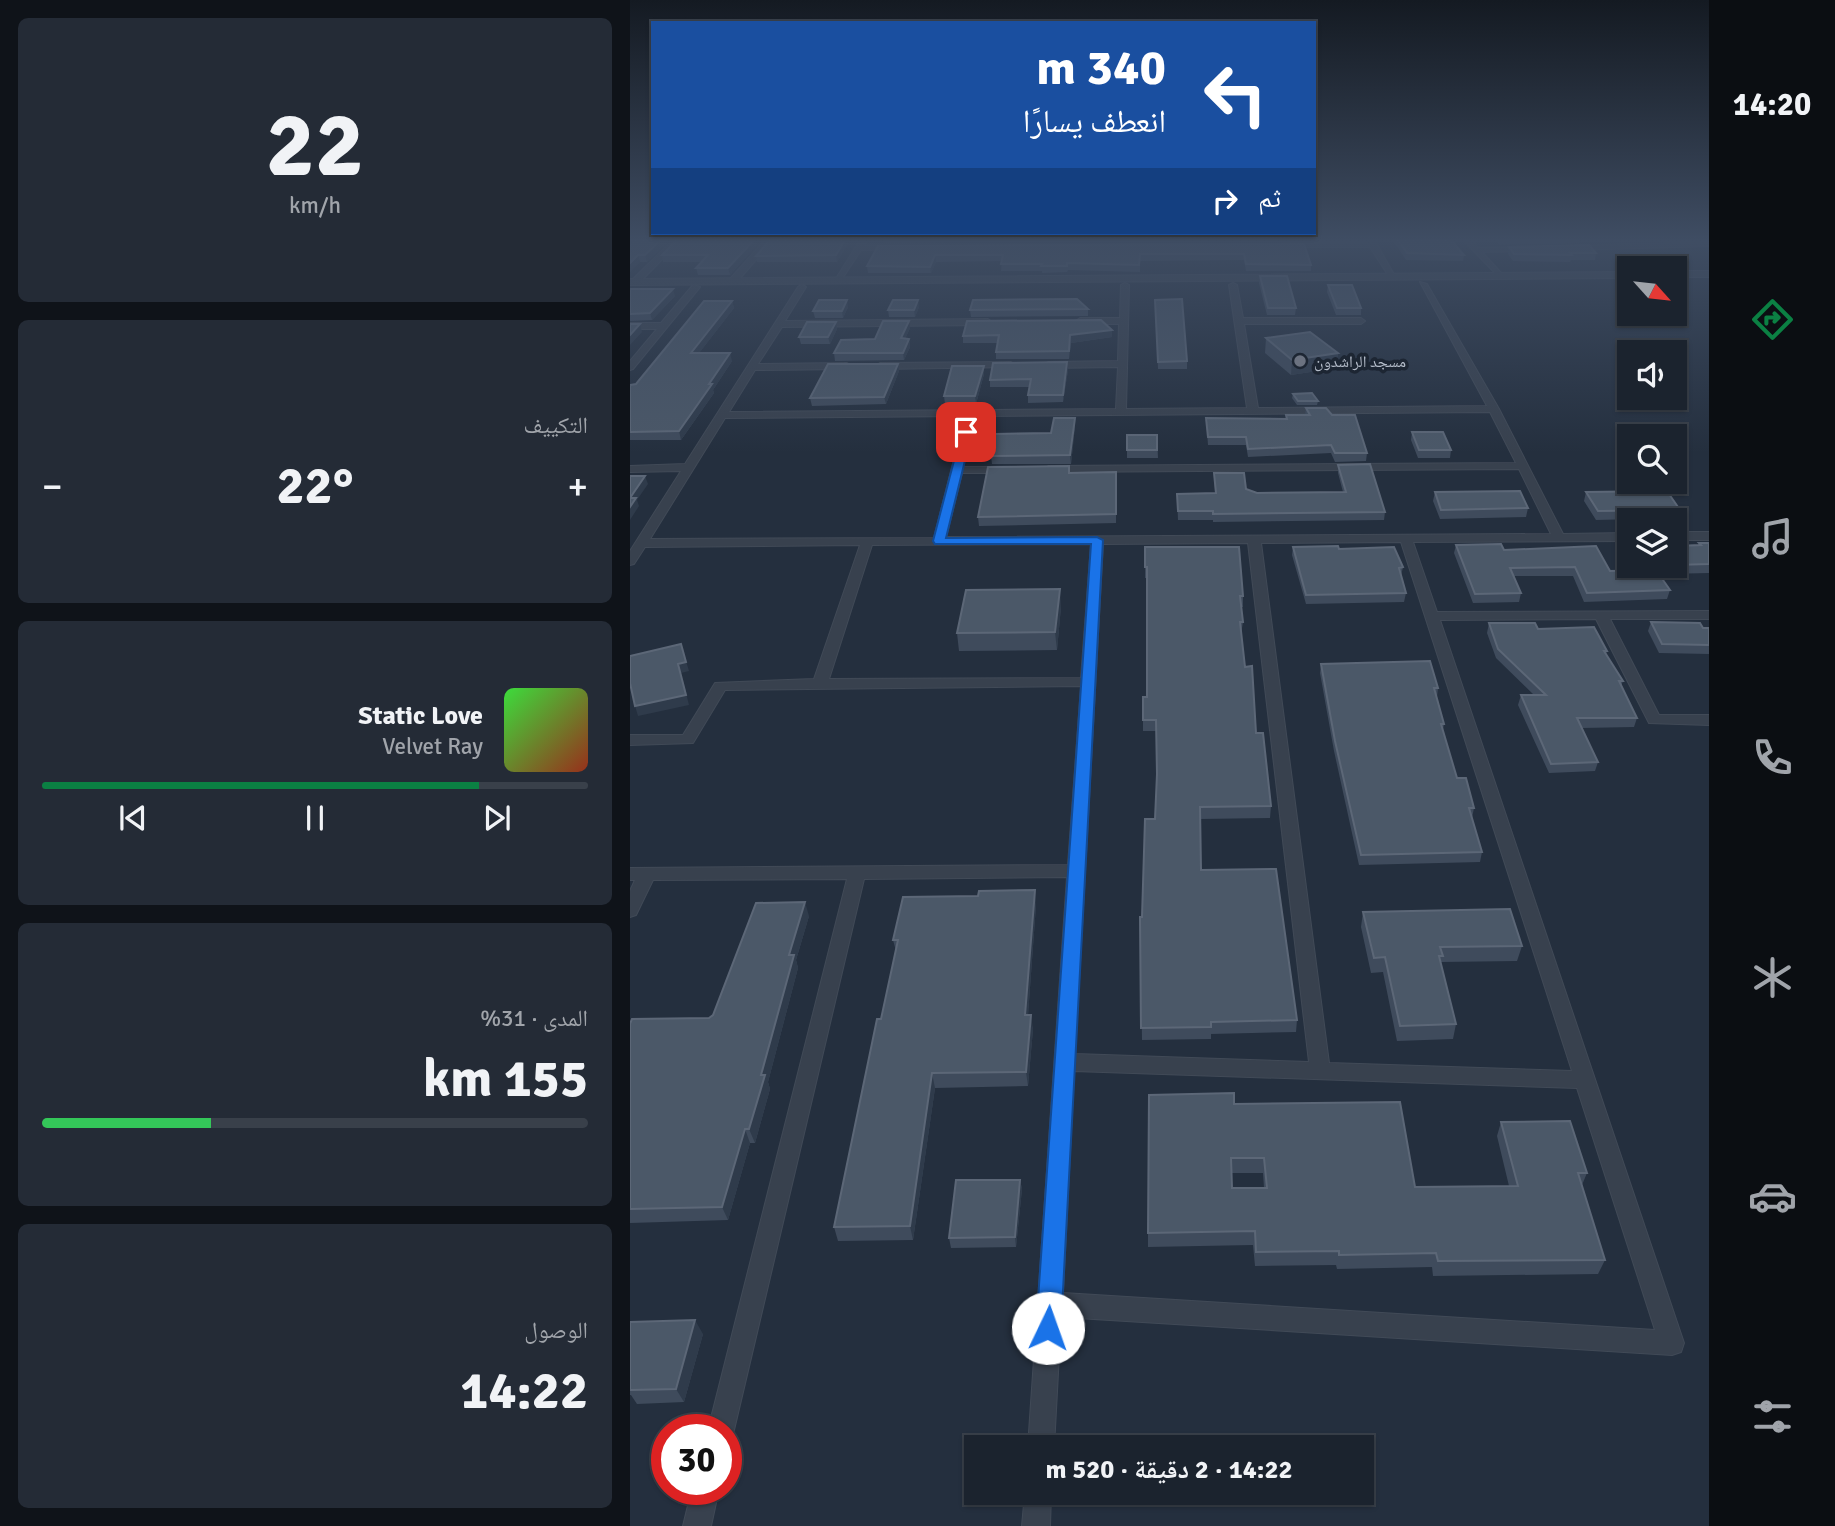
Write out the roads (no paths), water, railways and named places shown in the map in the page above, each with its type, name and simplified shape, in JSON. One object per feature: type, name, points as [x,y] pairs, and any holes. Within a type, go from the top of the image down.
[{"type":"street","points":[[630,367],[676,311]]},
{"type":"street","points":[[630,561],[787,311]]},
{"type":"street","points":[[1121,412],[1124,311]]},
{"type":"street","points":[[1237,311],[1253,411]]},
{"type":"street","points":[[1438,311],[1494,409],[1559,537]]},
{"type":"street","points":[[1068,321],[1124,321]]},
{"type":"street","points":[[1238,321],[1361,321]]},
{"type":"street","points":[[779,324],[999,322]]},
{"type":"street","points":[[630,326],[664,326]]},
{"type":"street","points":[[1040,365],[1122,364]]},
{"type":"street","points":[[875,366],[1026,365]]},
{"type":"street","points":[[752,367],[862,366]]},
{"type":"street","points":[[722,415],[1494,409]]},
{"type":"street","points":[[939,541],[971,413]]},
{"type":"street","points":[[1040,469],[1523,466]]},
{"type":"street","points":[[630,468],[689,467]]},
{"type":"street","points":[[957,470],[1026,470]]},
{"type":"street","points":[[1687,536],[1709,536]]},
{"type":"street","points":[[642,543],[1617,537]]},
{"type":"street","points":[[1050,1304],[1672,1343],[1406,538]]},
{"type":"street","points":[[1254,539],[1320,1070]]},
{"type":"street","points":[[1042,1435],[1097,540]]},
{"type":"street","points":[[820,683],[867,542]]},
{"type":"street","points":[[1432,615],[1709,615]]},
{"type":"street","points":[[1601,615],[1654,719],[1709,720]]},
{"type":"street","points":[[630,740],[688,740],[720,686],[1088,682]]},
{"type":"street","points":[[630,910],[638,874],[1077,871]]},
{"type":"street","points":[[725,1414],[858,873]]},
{"type":"street","points":[[1065,1062],[1585,1080]]},
{"type":"street","points":[[697,1526],[702,1505]]},
{"type":"street","points":[[1036,1526],[1037,1505]]},
{"type":"place","name":"مسجد الراشدون","points":[[1300,361]]}]
